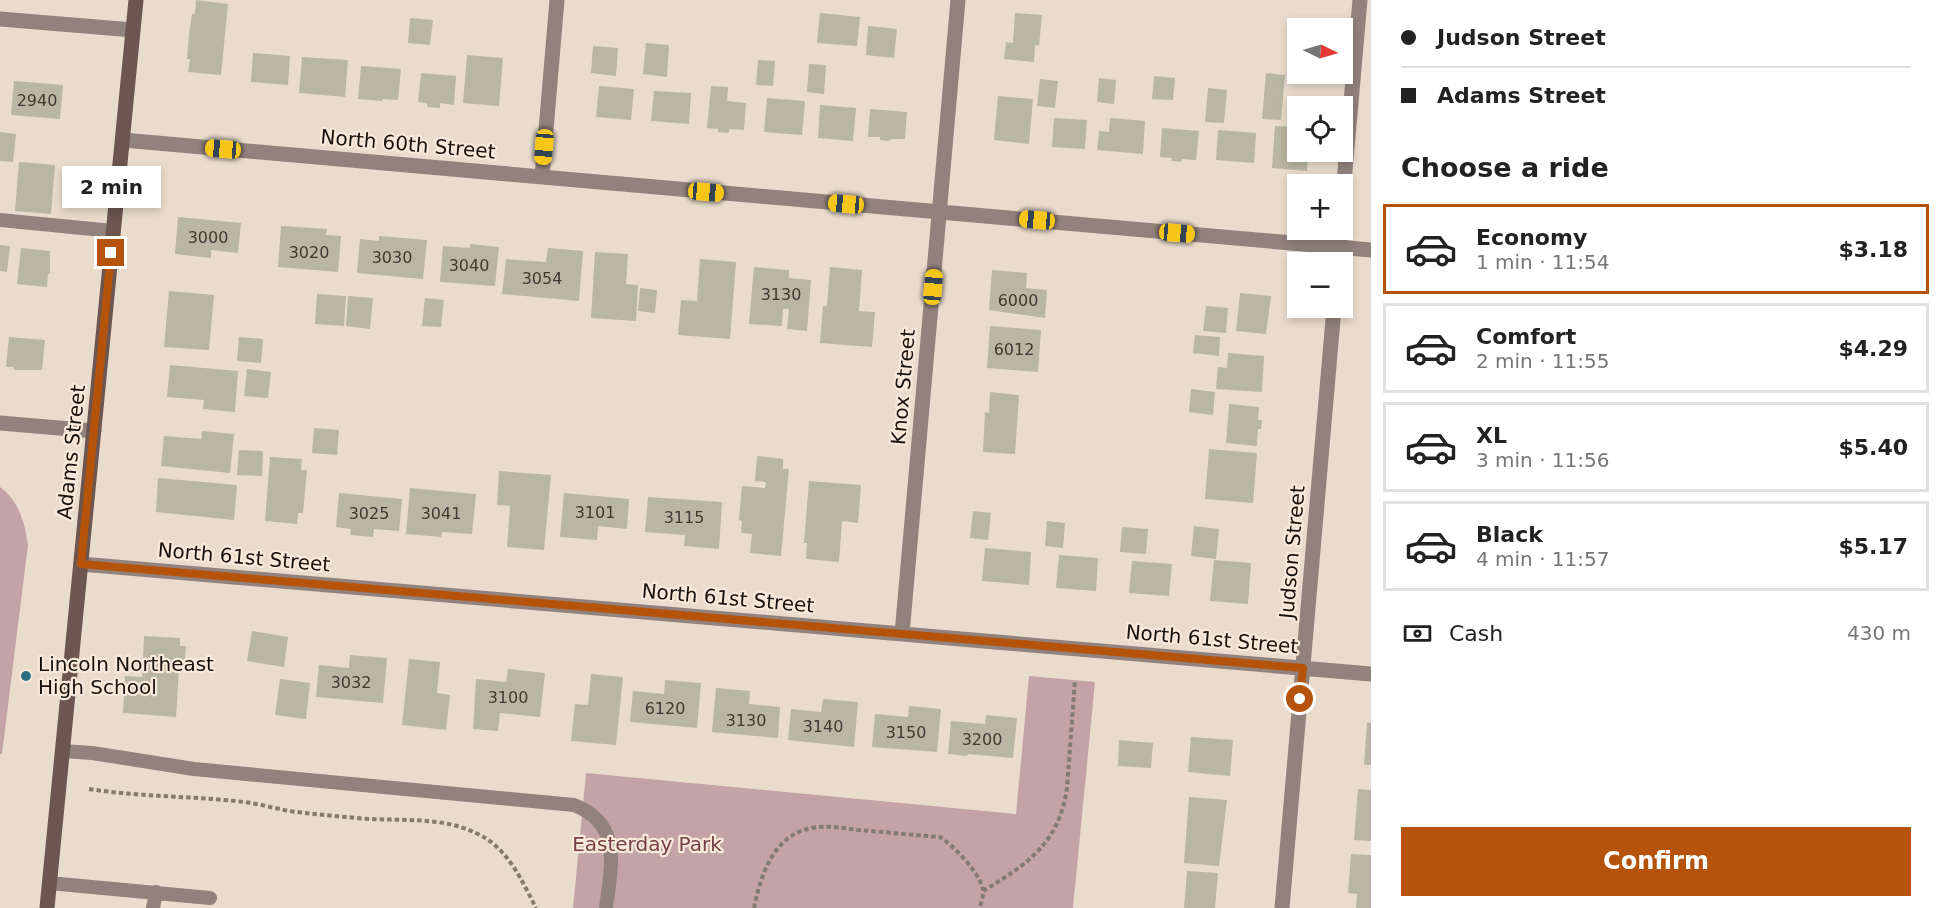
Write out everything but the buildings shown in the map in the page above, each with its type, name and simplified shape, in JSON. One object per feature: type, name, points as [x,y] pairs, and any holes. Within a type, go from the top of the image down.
[{"type":"main road","name":"Adams Street","points":[[47,908],[136,0]]},
{"type":"street","points":[[542,177],[557,0]]},
{"type":"street","name":"Knox Street","points":[[902,634],[958,0]]},
{"type":"street","points":[[1345,174],[1360,0]]},
{"type":"street","points":[[0,18],[133,30]]},
{"type":"street","name":"North 60th Street","points":[[123,140],[940,212],[1310,252]]},
{"type":"street","name":"North 60th Street","points":[[1353,253],[1371,250]]},
{"type":"street","name":"Judson Street","points":[[1282,908],[1333,318]]},
{"type":"street","points":[[0,423],[94,431]]},
{"type":"street","name":"North 61st Street","points":[[81,564],[1371,675]]},
{"type":"lane","points":[[0,220],[113,231]]},
{"type":"lane","points":[[63,751],[92,753],[194,770],[574,805],[600,822],[610,842],[612,859],[606,908]]},
{"type":"lane","points":[[50,883],[210,898]]},
{"type":"lane","points":[[153,908],[156,892]]},
{"type":"path","points":[[984,891],[1029,860],[1045,843],[1059,821],[1067,788],[1075,680]]},
{"type":"path","points":[[89,789],[135,795],[245,802],[329,816],[435,821],[459,827],[479,834],[507,857],[537,908]]},
{"type":"path","points":[[754,908],[764,870],[774,852],[786,840],[800,832],[821,827],[940,837],[951,845],[976,874],[984,891],[980,908]]},
{"type":"green space","points":[[0,487],[12,499],[20,513],[28,545],[2,754],[0,754]]},
{"type":"green space","name":"Easterday Park","points":[[1029,676],[1095,682],[1073,908],[573,908],[586,773],[1016,814]]},
{"type":"place","name":"Lincoln Northeast High School","points":[[26,676]]},
{"type":"route","points":[[111,253],[81,564],[1303,668],[1300,699]]}]
